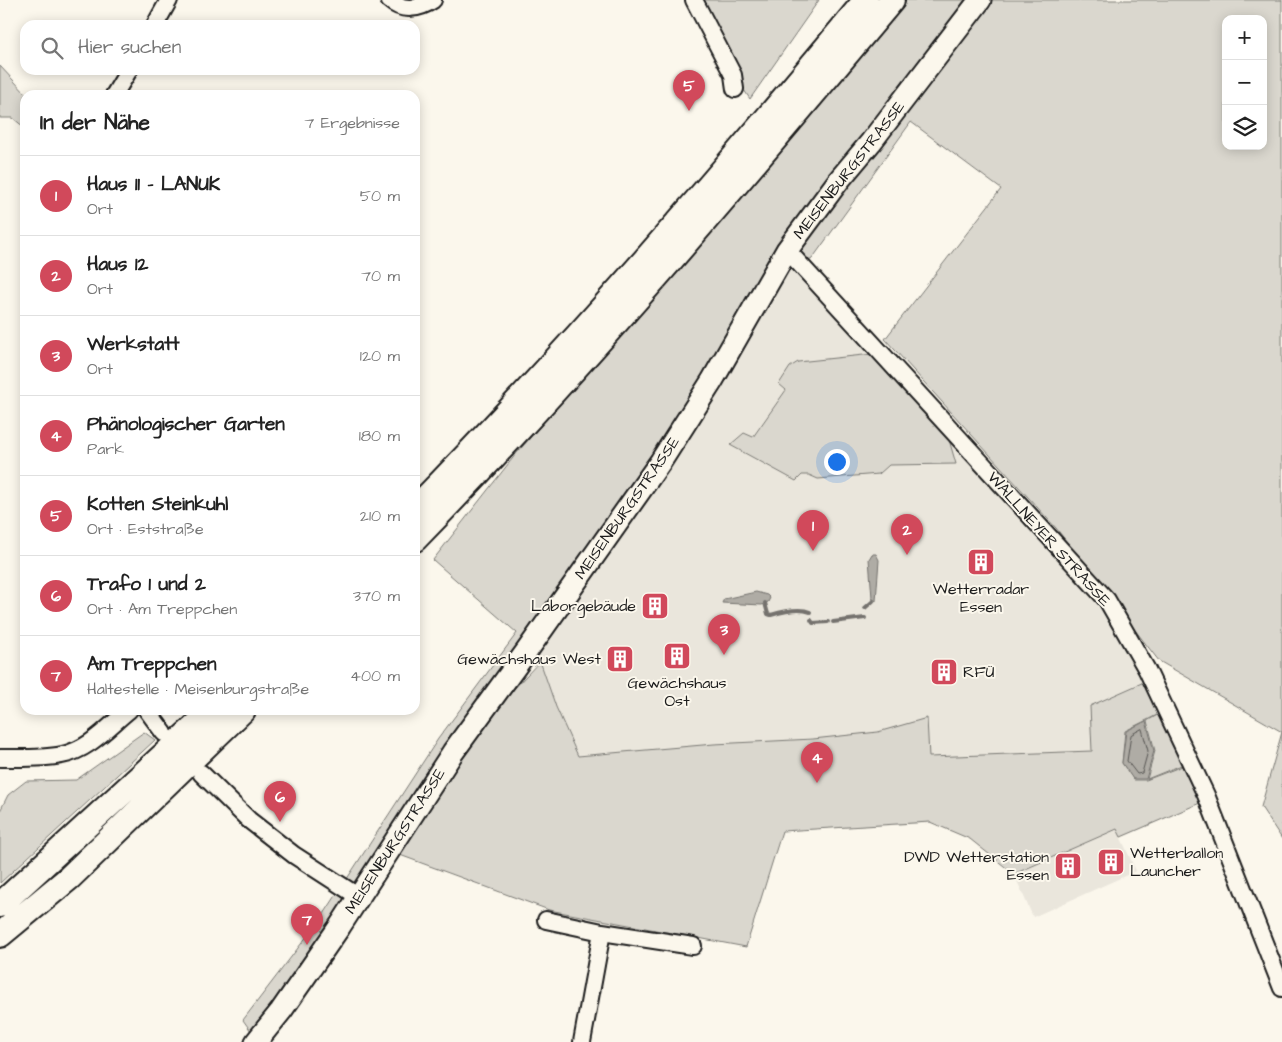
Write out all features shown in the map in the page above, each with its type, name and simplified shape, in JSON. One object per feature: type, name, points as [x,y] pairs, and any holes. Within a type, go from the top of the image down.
[{"type":"highway","points":[[420,504],[560,354],[677,224],[866,0]]},
{"type":"highway","points":[[420,534],[576,368],[685,245],[892,0]]},
{"type":"highway","points":[[0,906],[208,715]]},
{"type":"highway","points":[[0,936],[69,878],[237,715]]},
{"type":"main road","name":"MEISENBURGSTRASSE","points":[[260,1041],[359,897],[453,752],[529,648],[661,460],[712,381],[787,250],[839,180],[871,142],[980,0]]},
{"type":"street","points":[[158,20],[169,0]]},
{"type":"street","points":[[389,0],[394,4],[410,9],[434,0]]},
{"type":"street","points":[[694,0],[733,75],[735,89]]},
{"type":"street","points":[[117,90],[126,75]]},
{"type":"street","name":"WALLNEYER STRASSE","points":[[787,250],[1107,600],[1147,670],[1206,795],[1282,988]]},
{"type":"street","points":[[0,758],[62,755],[90,743],[123,715]]},
{"type":"street","points":[[151,715],[164,733]]},
{"type":"street","points":[[201,774],[249,820],[294,855],[359,897]]},
{"type":"street","points":[[546,920],[602,932],[693,946]]},
{"type":"street","points":[[582,1042],[602,932]]},
{"type":"shaded area","points":[[695,0],[819,0],[750,99],[734,75]]},
{"type":"shaded area","points":[[905,0],[1282,0],[1282,732],[1159,661],[1056,528],[885,339],[1001,189],[911,122],[812,259],[806,263],[788,249],[710,380],[256,1038],[243,1020],[324,914],[438,739],[517,633],[433,560],[516,454],[681,265]]},
{"type":"shaded area","points":[[0,66],[22,90],[20,90],[20,124],[13,118],[0,118]]},
{"type":"shaded area","points":[[787,258],[1107,600],[1210,807],[1200,803],[1121,838],[1136,871],[1033,917],[1014,874],[969,839],[931,823],[782,831],[813,739],[578,756],[556,708],[540,661],[527,643]]},
{"type":"shaded area","points":[[873,354],[945,426],[956,464],[889,465],[879,474],[818,479],[809,475],[802,475],[796,481],[730,445],[744,433],[753,437],[786,390],[779,384],[790,367],[798,362]]},
{"type":"shaded area","points":[[540,661],[556,707],[578,756],[714,744],[813,739],[878,732],[927,718],[929,757],[1092,751],[1090,706],[1144,682],[1159,714],[1125,731],[1122,763],[1134,780],[1146,780],[1185,765],[1200,803],[1121,837],[1117,829],[1014,874],[970,839],[930,822],[782,831],[746,947],[549,910],[389,851],[454,753]]},
{"type":"shaded area","points":[[1159,714],[1184,764],[1147,779],[1155,751],[1147,721]]},
{"type":"shaded area","points":[[144,732],[155,740],[0,883],[0,811],[8,795],[26,781],[76,780]]},
{"type":"shaded area","points":[[1282,732],[1282,839],[1261,807]]},
{"type":"water","points":[[872,554],[876,554],[879,560],[876,601],[872,598],[869,559]]},
{"type":"water","points":[[756,592],[767,595],[770,598],[768,602],[762,605],[722,603],[724,599]]},
{"type":"water","points":[[1146,721],[1154,751],[1146,779],[1133,779],[1122,763],[1126,731]]},
{"type":"waterway","points":[[865,608],[873,601]]},
{"type":"waterway","points":[[765,603],[768,614],[771,615],[795,610],[810,612]]},
{"type":"waterway","points":[[833,622],[865,618]]},
{"type":"waterway","points":[[811,620],[813,623],[828,622]]},
{"type":"place","name":"Kotten Steinkuhl","points":[[689,111]]},
{"type":"place","name":"Haus 11 - LANUK","points":[[813,551]]},
{"type":"place","name":"Haus 12","points":[[907,555]]},
{"type":"place","name":"Wetterradar Essen","points":[[981,562]]},
{"type":"place","name":"Laborgebäude","points":[[655,606]]},
{"type":"place","name":"Werkstatt","points":[[724,655]]},
{"type":"place","name":"Gewächshaus Ost","points":[[677,656]]},
{"type":"place","name":"Gewächshaus West","points":[[620,659]]},
{"type":"place","name":"RFÜ","points":[[944,672]]},
{"type":"place","name":"Phänologischer Garten","points":[[817,783]]},
{"type":"place","name":"Trafo 1 und 2","points":[[280,822]]},
{"type":"place","name":"Wetterballon Launcher","points":[[1111,862]]},
{"type":"place","name":"DWD Wetterstation Essen","points":[[1068,866]]},
{"type":"place","name":"Am Treppchen","points":[[307,945]]}]
